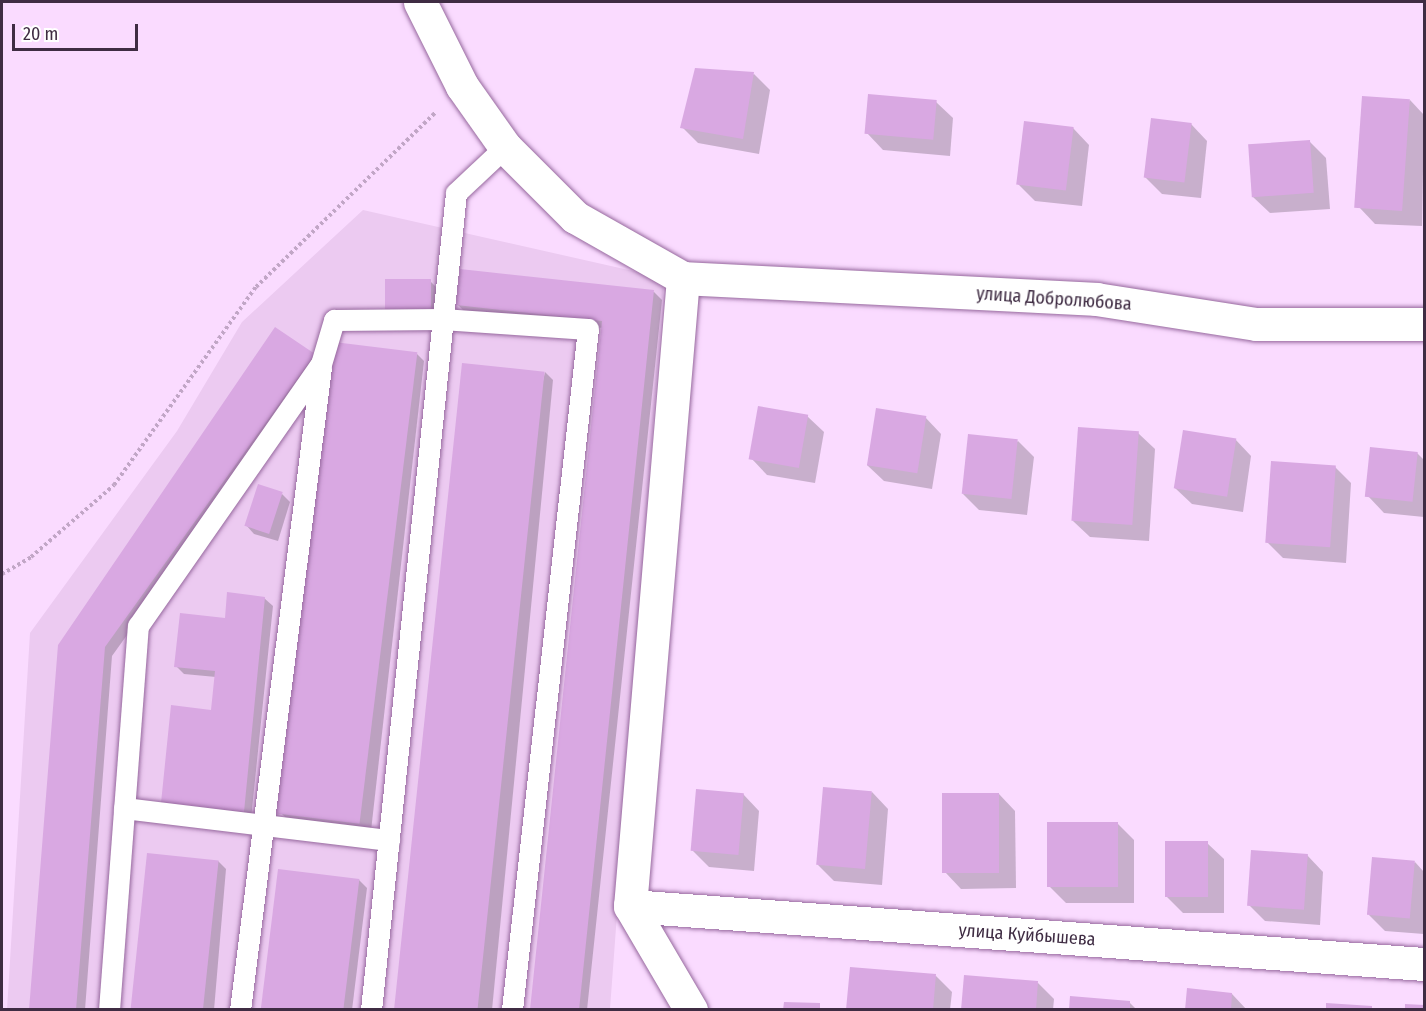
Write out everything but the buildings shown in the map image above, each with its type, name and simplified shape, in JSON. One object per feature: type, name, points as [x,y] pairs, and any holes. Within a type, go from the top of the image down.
[{"type":"street","points":[[420,2],[462,86],[505,147],[576,217],[683,278],[630,906],[691,1010]]},
{"type":"street","name":"улица Добролюбова","points":[[683,278],[1096,299],[1256,324],[1425,324]]},
{"type":"street","name":"улица Куйбышева","points":[[630,906],[1425,964]]},
{"type":"lane","points":[[371,1010],[456,193],[505,147]]},
{"type":"lane","points":[[240,1010],[321,364],[334,320],[442,320],[588,329],[512,1010]]},
{"type":"lane","points":[[109,1010],[138,626],[321,364]]},
{"type":"lane","points":[[124,808],[388,840]]},
{"type":"path","points":[[2,574],[31,557],[114,485],[256,287],[462,86]]},
{"type":"shaded area","points":[[363,210],[664,278],[610,1009],[7,1010],[30,633],[177,431],[242,322]]}]
